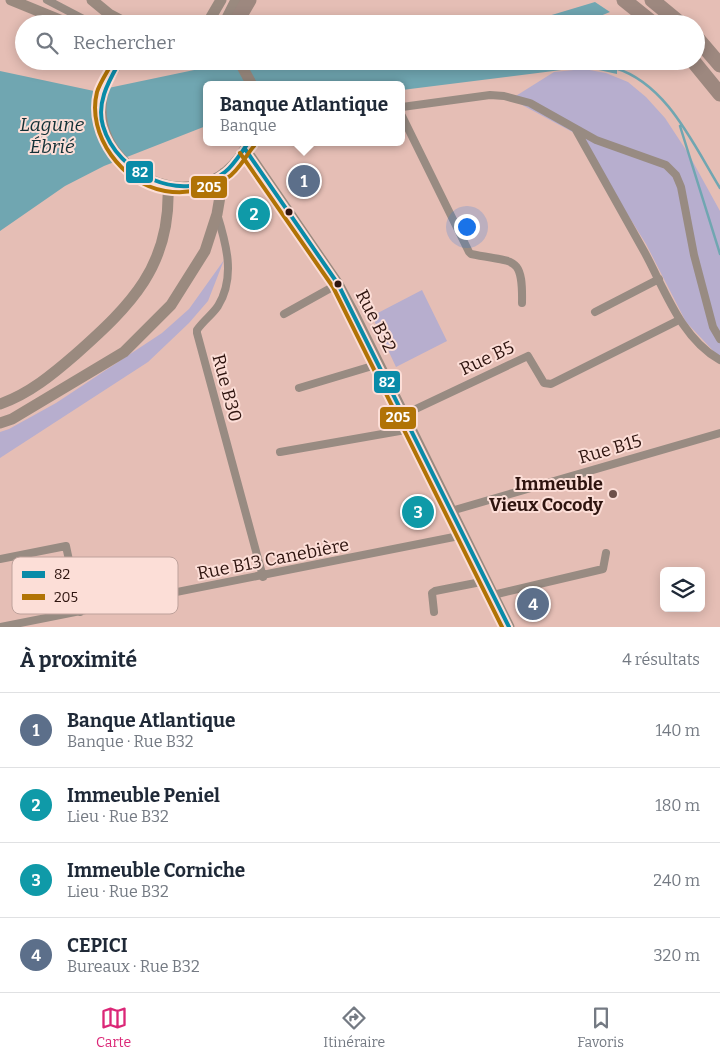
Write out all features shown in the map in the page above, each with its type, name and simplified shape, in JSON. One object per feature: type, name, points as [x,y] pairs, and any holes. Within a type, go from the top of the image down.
[{"type":"highway","points":[[240,15],[249,0]]},
{"type":"highway","points":[[624,0],[643,15]]},
{"type":"highway","points":[[652,0],[670,15]]},
{"type":"highway","points":[[705,44],[720,54]]},
{"type":"highway","points":[[705,47],[720,65]]},
{"type":"highway","points":[[700,70],[720,94]]},
{"type":"main road","points":[[11,0],[48,15]]},
{"type":"main road","points":[[92,0],[111,15]]},
{"type":"main road","points":[[212,15],[221,0]]},
{"type":"main road","points":[[228,15],[236,0]]},
{"type":"main road","points":[[113,70],[103,98],[103,122],[109,143],[124,164],[148,181],[168,187],[193,186],[206,183],[224,173],[247,146]]},
{"type":"main road","points":[[243,70],[250,81]]},
{"type":"main road","name":"Rue B32","points":[[247,146],[338,284],[509,627]]},
{"type":"main road","points":[[0,424],[95,371],[124,352],[171,305],[205,251],[217,214],[224,173]]},
{"type":"main road","points":[[0,404],[11,401],[56,372],[104,330],[128,304],[148,277],[158,255],[167,222],[168,187]]},
{"type":"street","points":[[47,0],[76,15]]},
{"type":"street","points":[[405,107],[490,95],[504,96],[530,103],[576,130],[613,147],[666,165],[676,175],[681,187],[694,254],[713,327],[720,339]]},
{"type":"street","points":[[405,122],[469,252],[514,264],[520,270],[523,278],[522,303]]},
{"type":"street","points":[[576,130],[659,279],[679,320],[709,354],[720,360]]},
{"type":"street","name":"Rue B30","points":[[217,214],[227,247],[227,278],[224,295],[218,306],[197,330],[197,333],[263,576]]},
{"type":"street","points":[[595,312],[659,279]]},
{"type":"street","points":[[284,314],[338,284]]},
{"type":"street","name":"Rue B5","points":[[403,415],[528,356],[544,383],[551,384],[679,320]]},
{"type":"street","points":[[299,388],[379,364]]},
{"type":"street","points":[[280,452],[411,429]]},
{"type":"street","name":"Rue B15","points":[[451,511],[720,432]]},
{"type":"street","name":"Rue B13 Canebière","points":[[178,593],[464,535]]},
{"type":"street","points":[[0,559],[66,546],[68,557]]},
{"type":"street","points":[[493,595],[603,569],[606,553]]},
{"type":"street","points":[[434,612],[432,593],[435,591],[486,581]]},
{"type":"street","name":"Rue B13 Canebière","points":[[0,627],[69,614]]},
{"type":"shaded area","points":[[590,70],[606,73],[628,82],[646,97],[665,118],[688,153],[720,211],[720,358],[686,322],[646,244],[578,135],[511,99],[554,72]]},
{"type":"shaded area","points":[[224,260],[208,301],[189,323],[148,362],[0,458],[0,432],[56,403],[162,333],[189,309]]},
{"type":"shaded area","points":[[422,290],[447,341],[396,367],[372,316]]},
{"type":"water","points":[[595,2],[610,12],[603,15],[552,15]]},
{"type":"water","name":"Lagune Ébrié","points":[[194,70],[561,70],[405,90],[405,81],[203,81],[203,127],[104,166],[65,186],[0,231],[0,71],[94,91]]},
{"type":"water","name":"Lagune Ébrié","points":[[599,70],[617,70],[617,74]]},
{"type":"waterway","points":[[620,70],[650,87],[664,101],[689,135],[720,188]]},
{"type":"waterway","points":[[680,126],[720,254]]},
{"type":"transit line","name":"205","points":[[108,70],[97,92],[95,108],[97,125],[111,155],[135,179],[165,191],[190,192],[205,188],[231,175],[254,146]]},
{"type":"transit line","name":"82","points":[[115,70],[102,100],[101,117],[110,143],[136,171],[153,180],[171,185],[190,186],[208,182],[225,172],[246,146]]},
{"type":"transit line","name":"82","points":[[245,149],[338,284],[509,627]]},
{"type":"transit line","name":"205","points":[[240,153],[333,287],[502,627]]},
{"type":"place","name":"Banque Atlantique","points":[[304,181]]},
{"type":"place","name":"Immeuble Peniel","points":[[254,214]]},
{"type":"place","name":"Immeuble Vieux Cocody","points":[[613,494]]},
{"type":"place","name":"Immeuble Corniche","points":[[418,512]]},
{"type":"place","name":"CEPICI","points":[[533,604]]}]
